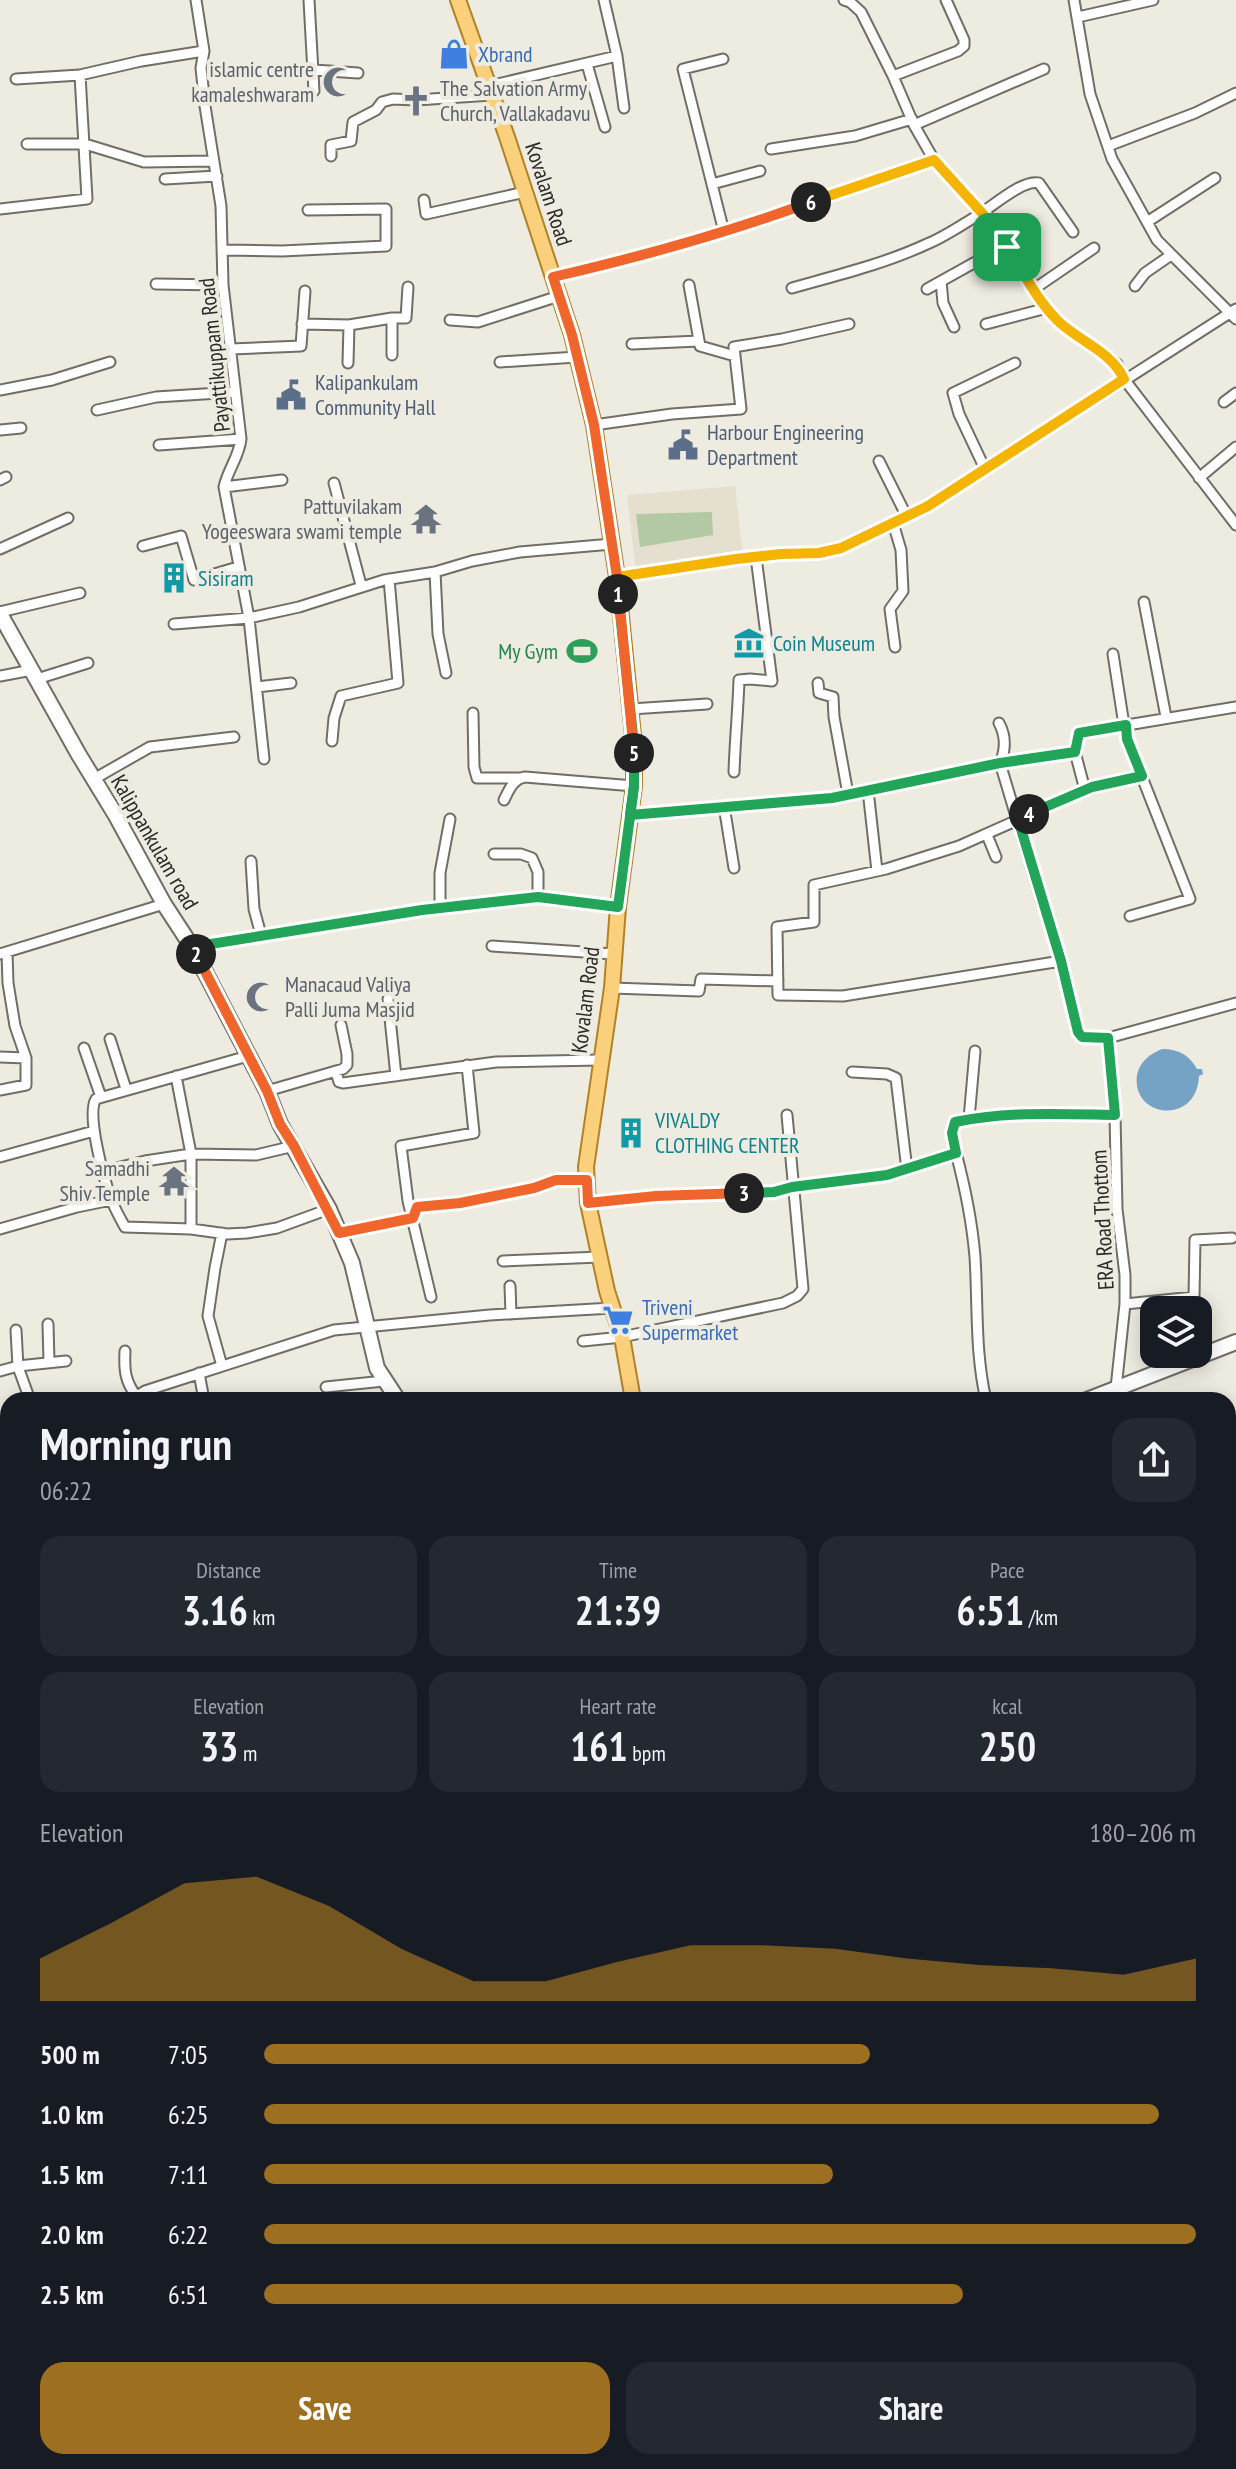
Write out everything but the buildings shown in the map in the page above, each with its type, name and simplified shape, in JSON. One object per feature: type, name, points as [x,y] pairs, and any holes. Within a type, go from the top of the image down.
[{"type":"main road","name":"Kovalam Road","points":[[458,0],[525,192],[577,357],[594,425],[617,577],[634,745],[634,786],[618,907],[612,988],[586,1167],[588,1203],[612,1308],[622,1337],[632,1392]]},
{"type":"street","name":"Payattikuppam Road","points":[[196,0],[204,51],[201,68],[221,206],[223,285],[241,439],[240,451],[229,469],[224,487]]},
{"type":"street","points":[[309,0],[314,91]]},
{"type":"street","points":[[604,0],[617,56],[624,108]]},
{"type":"street","points":[[844,0],[861,12],[934,160],[982,213],[1059,322],[1117,364],[1124,379],[1236,525]]},
{"type":"street","points":[[893,76],[964,46],[946,0]]},
{"type":"street","points":[[617,577],[841,548],[928,506],[1124,379],[1234,314],[1157,240],[1112,159],[1090,94],[1074,0]]},
{"type":"street","points":[[1078,17],[1153,0]]},
{"type":"street","points":[[16,79],[80,75],[204,51]]},
{"type":"street","points":[[331,156],[331,145],[351,141],[353,122],[376,110],[382,102],[491,91],[617,56]]},
{"type":"street","points":[[723,59],[683,69],[724,232]]},
{"type":"street","points":[[587,64],[605,127]]},
{"type":"street","points":[[771,149],[855,136],[913,122],[1044,69]]},
{"type":"street","points":[[314,70],[358,73]]},
{"type":"street","points":[[0,209],[87,199],[80,75]]},
{"type":"street","points":[[1108,146],[1195,113],[1236,93]]},
{"type":"street","points":[[27,144],[85,144],[144,162],[214,161]]},
{"type":"street","points":[[553,277],[724,232],[934,160]]},
{"type":"street","points":[[712,184],[760,171]]},
{"type":"street","points":[[165,179],[217,176]]},
{"type":"street","points":[[1147,222],[1215,178]]},
{"type":"street","points":[[792,288],[883,262],[930,243],[1019,188],[1034,182],[1039,183],[1073,232]]},
{"type":"street","points":[[424,200],[426,214],[525,192]]},
{"type":"street","points":[[224,250],[282,251],[386,246],[386,209],[308,210]]},
{"type":"street","points":[[927,289],[1006,245]]},
{"type":"street","points":[[1034,289],[1094,248]]},
{"type":"street","points":[[1135,286],[1145,273],[1171,255]]},
{"type":"street","points":[[941,281],[943,303],[954,327]]},
{"type":"street","points":[[156,284],[223,285]]},
{"type":"street","points":[[689,285],[700,346],[735,351],[849,324]]},
{"type":"street","points":[[302,324],[349,325],[406,318],[408,287]]},
{"type":"street","points":[[231,349],[301,346],[305,291]]},
{"type":"street","points":[[450,320],[478,322],[559,296]]},
{"type":"street","points":[[986,324],[1047,308]]},
{"type":"street","points":[[392,318],[392,355]]},
{"type":"street","points":[[348,363],[349,325]]},
{"type":"street","points":[[632,344],[699,341]]},
{"type":"street","points":[[594,425],[672,414],[741,409],[735,351]]},
{"type":"street","points":[[500,362],[577,357]]},
{"type":"street","points":[[0,390],[52,380],[110,362]]},
{"type":"street","points":[[985,469],[959,414],[953,393],[1015,363]]},
{"type":"street","points":[[97,410],[156,397],[235,392]]},
{"type":"street","points":[[1224,402],[1236,393]]},
{"type":"street","points":[[0,430],[21,428]]},
{"type":"street","points":[[159,445],[241,439]]},
{"type":"street","points":[[1199,478],[1236,447]]},
{"type":"street","points":[[879,461],[907,517]]},
{"type":"street","points":[[264,759],[249,618],[224,487],[282,480]]},
{"type":"street","points":[[334,483],[361,585]]},
{"type":"street","points":[[0,549],[68,518]]},
{"type":"street","points":[[893,523],[901,550],[903,591],[890,609],[895,647]]},
{"type":"street","points":[[143,546],[181,536],[194,580],[238,567]]},
{"type":"street","points":[[174,624],[249,618],[299,607],[361,585],[520,552],[612,544]]},
{"type":"street","points":[[734,772],[739,680],[772,681],[756,557]]},
{"type":"street","points":[[435,572],[438,634],[446,673]]},
{"type":"street","points":[[332,741],[334,718],[341,696],[398,683],[389,579]]},
{"type":"street","points":[[0,613],[80,593]]},
{"type":"street","points":[[1144,602],[1166,717]]},
{"type":"street","name":"Kalippankulam road","points":[[0,613],[164,904],[192,947],[267,1091],[280,1124],[329,1209],[352,1263],[377,1368],[392,1392]]},
{"type":"street","points":[[1113,654],[1127,739],[1190,899],[1130,916]]},
{"type":"street","points":[[0,676],[35,674],[88,663]]},
{"type":"street","points":[[257,687],[291,683]]},
{"type":"street","points":[[818,683],[819,693],[833,697],[848,794]]},
{"type":"street","points":[[631,709],[707,704]]},
{"type":"street","points":[[1085,790],[1075,752],[1079,733],[1236,707]]},
{"type":"street","points":[[473,713],[477,778],[634,786]]},
{"type":"street","points":[[999,723],[1005,751],[1000,763],[1082,1037],[1108,1038],[1236,1003]]},
{"type":"street","points":[[94,779],[150,747],[234,737]]},
{"type":"street","points":[[630,815],[848,794],[1000,763],[1075,752]]},
{"type":"street","points":[[1061,961],[843,996],[778,995],[777,927],[814,922],[814,885],[877,871],[987,835],[1085,790],[1142,776]]},
{"type":"street","points":[[504,800],[519,778]]},
{"type":"street","points":[[868,790],[877,871]]},
{"type":"street","points":[[724,806],[734,868]]},
{"type":"street","points":[[440,908],[440,873],[450,819]]},
{"type":"street","points":[[987,835],[996,857]]},
{"type":"street","points":[[494,854],[521,854],[532,858],[538,872],[538,897]]},
{"type":"street","points":[[251,861],[254,909],[261,935]]},
{"type":"street","points":[[192,947],[440,908],[538,897],[618,907]]},
{"type":"street","points":[[0,1090],[26,1085],[26,1058],[15,1026],[4,953],[164,904]]},
{"type":"street","points":[[492,946],[614,954]]},
{"type":"street","points":[[612,988],[699,991],[701,979],[778,981]]},
{"type":"street","points":[[388,999],[396,1076]]},
{"type":"street","points":[[267,1091],[336,1072],[347,1065],[341,1025]]},
{"type":"street","name":"ERA Road Thottom","points":[[1108,1038],[1115,1115],[1117,1209],[1125,1275],[1125,1304],[1111,1392]]},
{"type":"street","points":[[110,1039],[126,1089]]},
{"type":"street","points":[[84,1048],[101,1097]]},
{"type":"street","points":[[969,1119],[975,1051]]},
{"type":"street","points":[[248,1056],[126,1089],[101,1097],[92,1104],[94,1131],[111,1200],[125,1227],[247,1233],[277,1228],[329,1209]]},
{"type":"street","points":[[0,1057],[26,1058]]},
{"type":"street","points":[[336,1072],[339,1082],[343,1083],[496,1062],[600,1060]]},
{"type":"street","points":[[431,1297],[408,1201],[401,1146],[474,1133],[467,1065]]},
{"type":"street","points":[[852,1072],[887,1074],[896,1078],[907,1170]]},
{"type":"street","points":[[176,1076],[191,1154],[191,1229]]},
{"type":"street","points":[[985,1392],[978,1344],[970,1206],[952,1133],[955,1122],[1011,1114],[1115,1115]]},
{"type":"street","points":[[583,1341],[622,1337],[783,1303],[797,1296],[803,1289],[787,1115]]},
{"type":"street","points":[[0,1157],[94,1131]]},
{"type":"street","points":[[104,1171],[191,1154],[256,1155],[294,1146]]},
{"type":"street","points":[[588,1203],[656,1196],[774,1192],[887,1175],[956,1153]]},
{"type":"street","points":[[413,1218],[417,1207],[460,1203],[534,1188],[556,1180],[587,1180]]},
{"type":"street","points":[[0,1229],[111,1200]]},
{"type":"street","points":[[339,1233],[413,1218]]},
{"type":"street","points":[[222,1233],[208,1316],[222,1366]]},
{"type":"street","points":[[1125,1304],[1194,1297],[1195,1240],[1232,1238]]},
{"type":"street","points":[[503,1261],[600,1257]]},
{"type":"street","points":[[510,1286],[511,1314]]},
{"type":"street","points":[[144,1392],[334,1330],[612,1308]]},
{"type":"street","points":[[48,1324],[49,1362]]},
{"type":"street","points":[[16,1330],[18,1366],[27,1392]]},
{"type":"street","points":[[1113,1392],[1236,1342]]},
{"type":"street","points":[[125,1351],[124,1372],[132,1392]]},
{"type":"street","points":[[0,1371],[66,1361]]},
{"type":"street","points":[[199,1373],[203,1392]]},
{"type":"street","points":[[326,1387],[384,1381]]},
{"type":"shaded area","points":[[735,486],[743,556],[636,572],[627,495]]},
{"type":"green space","points":[[712,512],[713,535],[640,547],[636,514]]},
{"type":"water","points":[[1162,1049],[1183,1054],[1197,1069],[1202,1069],[1196,1092],[1188,1103],[1177,1109],[1153,1107],[1144,1100],[1138,1089],[1140,1066]]},
{"type":"place","name":"Xbrand","points":[[454,54]]},
{"type":"place","name":"islamic centre kamaleshwaram","points":[[338,82]]},
{"type":"place","name":"The Salvation Army Church, Vallakadavu","points":[[416,101]]},
{"type":"place","name":"Kalipankulam Community Hall","points":[[291,395]]},
{"type":"place","name":"Harbour Engineering Department","points":[[683,445]]},
{"type":"place","name":"Pattuvilakam Yogeeswara swami temple","points":[[426,519]]},
{"type":"place","name":"Sisiram","points":[[174,578]]},
{"type":"place","name":"Coin Museum","points":[[749,643]]},
{"type":"place","name":"My Gym","points":[[582,651]]},
{"type":"place","name":"Manacaud Valiya Palli Juma Masjid","points":[[261,997]]},
{"type":"place","name":"VIVALDY CLOTHING CENTER","points":[[631,1133]]},
{"type":"place","name":"Samadhi Shiv Temple","points":[[174,1181]]},
{"type":"place","name":"Triveni Supermarket","points":[[618,1320]]},
{"type":"route","points":[[1007,247],[982,213],[934,160],[757,222],[622,261],[553,277],[572,335],[594,425],[612,544],[634,745],[630,815],[832,798],[1000,763],[1075,752],[1079,733],[1126,725],[1127,739],[1142,776],[1092,787],[1018,819],[1061,961],[1078,1032],[1082,1037],[1108,1038],[1115,1115],[1011,1114],[955,1122],[952,1133],[956,1153],[887,1175],[774,1192],[656,1196],[588,1203],[587,1180],[556,1180],[534,1188],[460,1203],[417,1207],[413,1218],[339,1233],[329,1209],[280,1124],[267,1091],[192,947],[422,910],[538,897],[618,907],[630,815],[634,786],[634,745],[617,577],[736,559],[819,553],[841,548],[928,506],[1124,379],[1117,364],[1059,322],[1041,301],[1007,247]]}]
